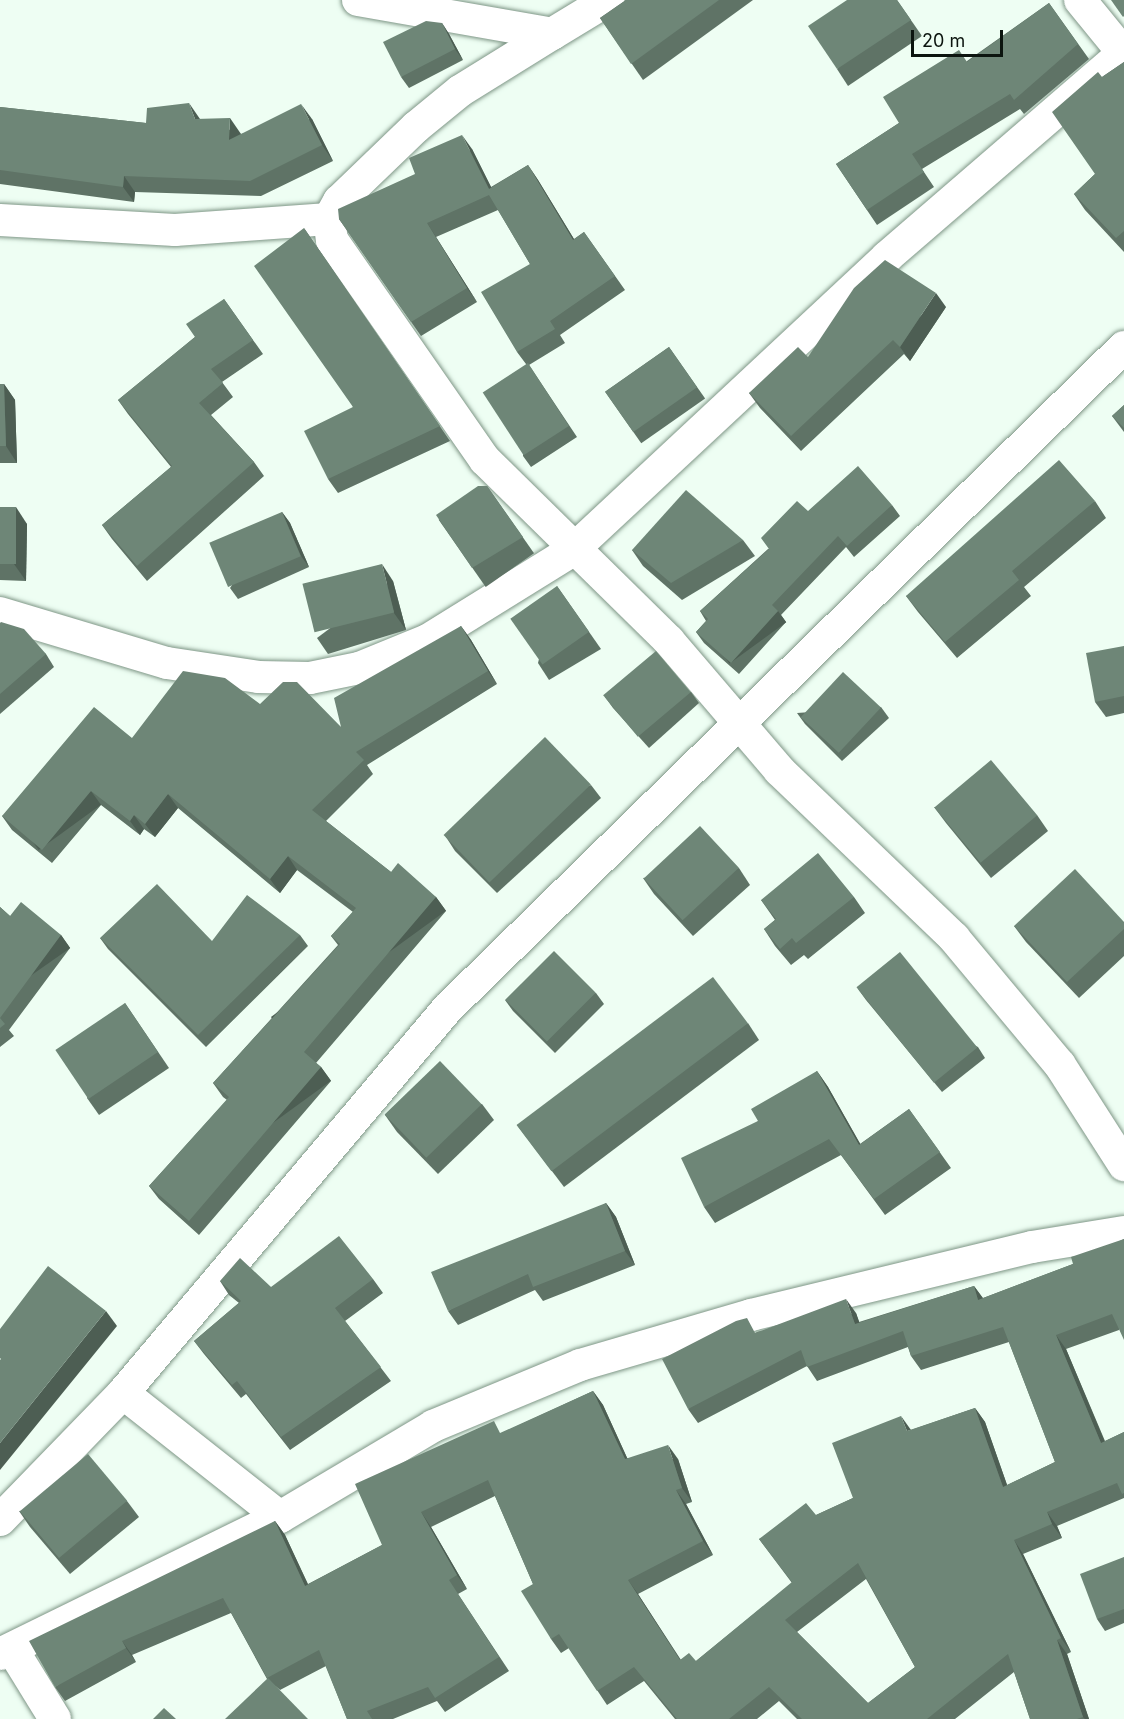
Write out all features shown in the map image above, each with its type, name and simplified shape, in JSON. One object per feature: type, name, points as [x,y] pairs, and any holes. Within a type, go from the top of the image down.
[{"type":"street","points":[[358,0],[552,34]]},
{"type":"street","points":[[608,0],[460,91],[416,127],[339,201],[329,219],[332,240],[486,459],[573,550],[669,640],[738,727],[954,938],[1040,1039],[1124,1165]]},
{"type":"street","points":[[0,613],[167,663],[258,678],[310,678],[359,668],[428,640],[573,550],[887,257],[1123,53],[1080,0]]},
{"type":"street","points":[[0,220],[175,230],[329,219]]},
{"type":"street","points":[[0,1520],[123,1393],[447,1009],[738,727],[1124,347]]},
{"type":"street","points":[[55,1719],[6,1652],[280,1517],[433,1426],[580,1365],[751,1315],[1032,1247],[1124,1232]]},
{"type":"street","points":[[123,1393],[280,1517]]},
{"type":"building","points":[[626,0],[719,0],[631,64],[600,18]]},
{"type":"building","points":[[847,0],[897,0],[911,20],[837,69],[808,26]]},
{"type":"building","points":[[1111,0],[1124,0],[1123,17]]},
{"type":"building","points":[[1049,3],[1078,44],[1014,100],[1010,94],[912,154],[924,172],[867,210],[836,164],[899,123],[883,97],[959,50],[967,62]]},
{"type":"building","points":[[426,21],[442,23],[455,49],[401,77],[383,42]]},
{"type":"building","points":[[1124,62],[1124,231],[1116,238],[1074,194],[1095,174],[1052,112],[1098,72],[1102,77]]},
{"type":"building","points":[[189,103],[195,119],[230,118],[229,140],[301,104],[322,145],[250,181],[124,176],[123,187],[0,170],[0,107],[146,123],[147,108]]},
{"type":"building","points":[[462,135],[489,189],[528,165],[573,240],[584,232],[615,276],[550,321],[555,329],[517,352],[481,292],[530,264],[489,195],[427,223],[467,288],[411,322],[339,219],[338,209],[415,174],[409,158]]},
{"type":"building","points":[[304,228],[440,426],[328,479],[304,431],[353,407],[254,266]]},
{"type":"building","points":[[885,260],[936,293],[900,347],[893,340],[791,436],[749,393],[798,347],[808,357],[854,288]]},
{"type":"building","points":[[224,299],[253,340],[211,369],[223,383],[199,403],[254,462],[137,566],[102,525],[172,466],[118,400],[195,337],[186,324]]},
{"type":"building","points":[[669,347],[697,387],[633,432],[605,392]]},
{"type":"building","points":[[528,363],[569,426],[524,455],[483,392]]},
{"type":"building","points":[[0,384],[4,384],[6,446],[0,446]]},
{"type":"building","points":[[1124,405],[1124,428],[1112,416]]},
{"type":"building","points":[[1059,460],[1095,501],[1012,571],[1019,580],[945,642],[906,596]]},
{"type":"building","points":[[858,466],[892,505],[847,546],[838,536],[772,605],[778,611],[731,663],[696,632],[708,619],[700,611],[769,549],[761,538],[797,501],[808,511]]},
{"type":"building","points":[[478,486],[487,486],[523,537],[472,568],[436,515]]},
{"type":"building","points":[[686,490],[743,540],[671,583],[632,550]]},
{"type":"building","points":[[0,507],[16,507],[16,564],[0,564]]},
{"type":"building","points":[[282,512],[301,556],[228,587],[209,543]]},
{"type":"building","points":[[382,564],[394,613],[315,632],[302,584]]},
{"type":"building","points":[[557,586],[589,632],[542,665],[510,619]]},
{"type":"building","points":[[0,623],[24,629],[46,654],[0,694]]},
{"type":"building","points":[[461,626],[488,671],[356,752],[364,760],[312,810],[391,872],[398,863],[436,897],[304,1052],[321,1067],[189,1221],[149,1186],[229,1097],[213,1083],[340,944],[331,936],[356,908],[288,856],[270,879],[168,794],[145,824],[134,815],[130,821],[91,791],[42,850],[2,816],[94,707],[132,738],[183,671],[225,678],[260,704],[283,682],[297,682],[341,727],[334,698]]},
{"type":"building","points":[[1124,646],[1124,696],[1095,702],[1086,653]]},
{"type":"building","points":[[656,651],[691,692],[638,737],[603,695]]},
{"type":"building","points":[[843,672],[881,707],[839,753],[801,717]]},
{"type":"building","points":[[545,737],[591,784],[489,882],[444,835]]},
{"type":"building","points":[[991,760],[1037,815],[981,863],[934,808]]},
{"type":"building","points":[[700,826],[739,868],[683,920],[644,879]]},
{"type":"building","points":[[818,853],[854,897],[796,943],[792,938],[780,949],[764,929],[776,919],[761,900]]},
{"type":"building","points":[[1075,869],[1124,922],[1124,929],[1067,982],[1014,926]]},
{"type":"building","points":[[157,884],[212,941],[247,895],[300,935],[198,1035],[100,938]]},
{"type":"building","points":[[21,902],[61,935],[0,1018],[0,907],[10,916]]},
{"type":"building","points":[[554,951],[596,993],[547,1042],[505,1000]]},
{"type":"building","points":[[900,952],[977,1048],[934,1083],[856,987]]},
{"type":"building","points":[[713,977],[748,1023],[551,1171],[517,1125]]},
{"type":"building","points":[[125,1003],[158,1052],[88,1099],[55,1050]]},
{"type":"building","points":[[0,1018],[5,1024],[0,1028]]},
{"type":"building","points":[[440,1061],[482,1104],[426,1158],[385,1114]]},
{"type":"building","points":[[817,1071],[859,1145],[909,1109],[940,1152],[874,1199],[829,1139],[704,1207],[681,1158],[758,1121],[751,1109]]},
{"type":"building","points":[[606,1203],[625,1251],[533,1287],[528,1274],[448,1311],[431,1272]]},
{"type":"building","points":[[339,1236],[373,1279],[335,1308],[381,1367],[281,1437],[237,1381],[232,1385],[194,1341],[241,1301],[220,1281],[240,1258],[271,1287]]},
{"type":"building","points":[[1124,1239],[1124,1340],[1112,1314],[1056,1335],[1101,1443],[1124,1432],[1124,1493],[1122,1494],[1117,1483],[1047,1512],[1052,1524],[1014,1540],[1061,1638],[1057,1640],[1083,1717],[1030,1719],[1008,1654],[927,1719],[802,1719],[769,1687],[729,1719],[677,1719],[634,1667],[597,1691],[559,1634],[551,1639],[521,1591],[533,1584],[488,1480],[421,1512],[457,1575],[449,1580],[499,1657],[435,1698],[428,1687],[367,1711],[372,1719],[347,1719],[319,1650],[267,1678],[223,1598],[122,1641],[126,1648],[55,1687],[29,1641],[275,1521],[305,1586],[382,1545],[355,1484],[494,1421],[500,1433],[593,1391],[625,1459],[668,1445],[682,1488],[676,1490],[703,1541],[628,1580],[680,1660],[689,1653],[696,1661],[792,1582],[759,1539],[806,1503],[816,1515],[853,1498],[832,1443],[901,1416],[907,1431],[975,1408],[1003,1487],[1055,1462],[1003,1327],[911,1356],[903,1331],[807,1367],[801,1350],[688,1409],[662,1359],[736,1321],[747,1318],[755,1333],[846,1299],[855,1324],[974,1286],[978,1300],[1073,1264],[1071,1257]],"holes":[[[858,1563],[915,1667],[868,1703],[785,1620]]]},
{"type":"building","points":[[48,1266],[106,1311],[0,1443],[0,1329]]},
{"type":"building","points":[[88,1454],[127,1501],[59,1558],[20,1511]]},
{"type":"building","points":[[1124,1557],[1124,1609],[1097,1619],[1080,1574]]},
{"type":"building","points":[[268,1678],[308,1719],[225,1719]]},
{"type":"building","points":[[164,1708],[176,1719],[153,1719]]}]
